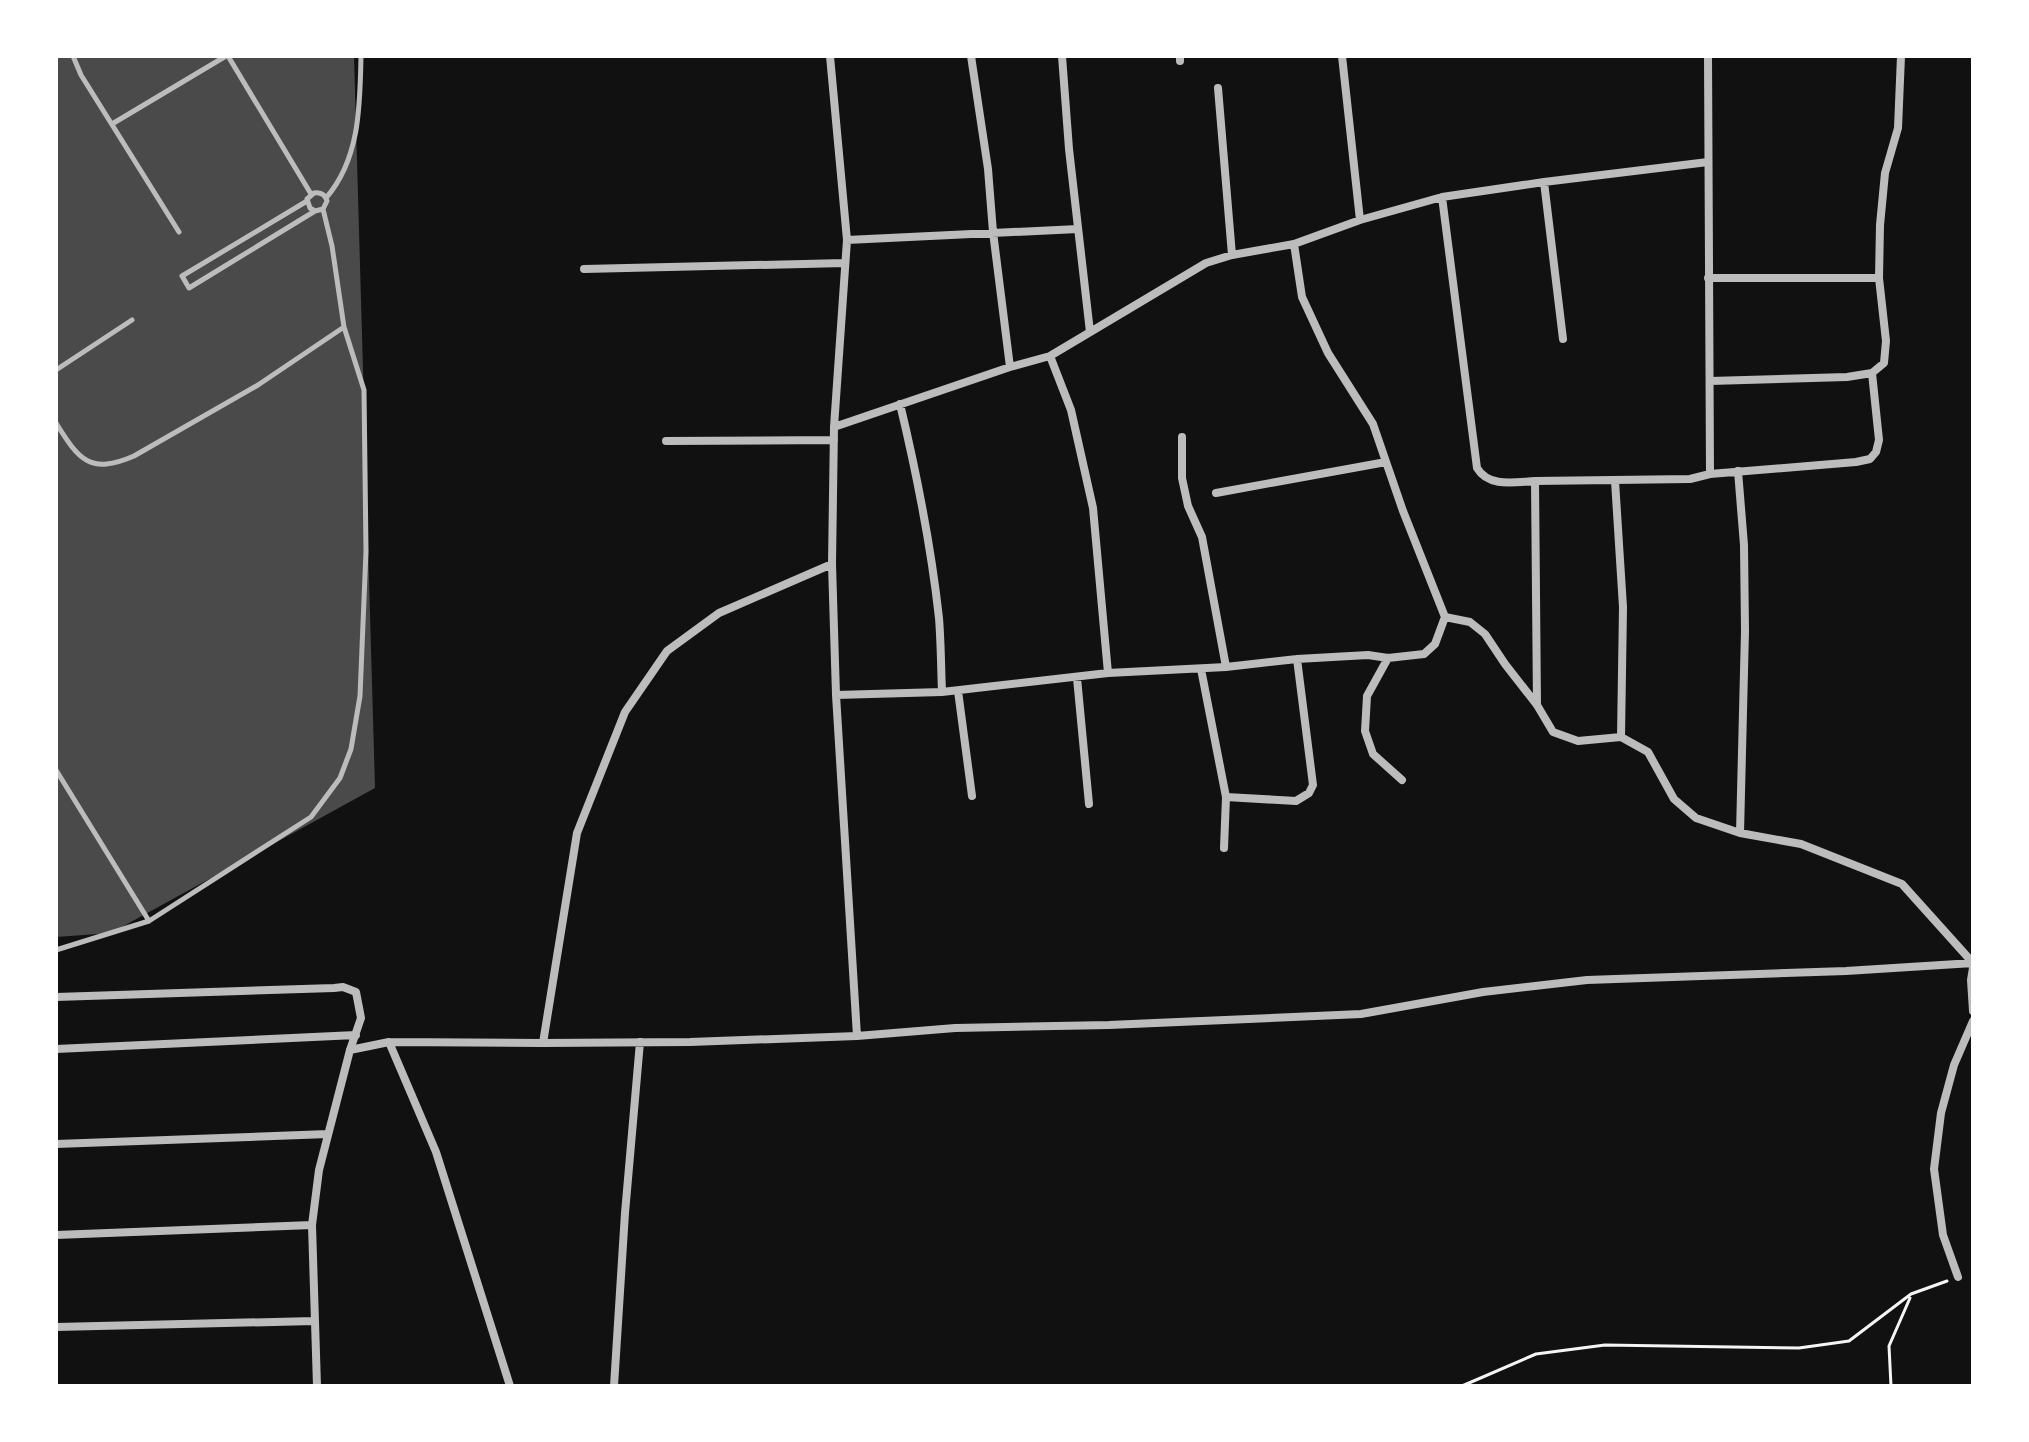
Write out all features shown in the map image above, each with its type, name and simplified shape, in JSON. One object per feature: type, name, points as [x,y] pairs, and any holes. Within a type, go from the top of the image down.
[{"type":"street","points":[[830,56],[847,240],[834,427],[832,564],[836,695],[857,1036]]},
{"type":"street","points":[[971,56],[988,169],[1010,367]]},
{"type":"street","points":[[1062,56],[1090,332]]},
{"type":"street","points":[[1342,56],[1360,220]]},
{"type":"street","points":[[1708,56],[1710,474]]},
{"type":"street","points":[[1710,381],[1847,377],[1872,373],[1884,363],[1886,341],[1879,278],[1880,225],[1885,173],[1898,128],[1901,56]]},
{"type":"street","points":[[1218,88],[1232,255]]},
{"type":"street","points":[[834,427],[1050,356],[1206,263],[1232,255],[1294,244],[1360,220],[1442,197],[1708,162]]},
{"type":"street","points":[[1544,182],[1563,339]]},
{"type":"street","points":[[1442,197],[1477,468],[1481,475],[1494,482],[1690,479],[1710,474],[1870,459],[1876,452],[1879,440],[1872,373]]},
{"type":"street","points":[[847,240],[1078,229]]},
{"type":"street","points":[[836,695],[958,691],[1108,673],[1201,669],[1297,659],[1368,655],[1388,658],[1424,654],[1435,644],[1445,617],[1373,424],[1328,353],[1302,297],[1294,244]]},
{"type":"street","points":[[584,269],[845,263]]},
{"type":"street","points":[[1708,278],[1879,278]]},
{"type":"street","points":[[1050,356],[1071,410],[1093,508],[1108,673]]},
{"type":"street","points":[[900,404],[928,539],[939,620],[942,692]]},
{"type":"street","points":[[1182,437],[1182,478],[1188,506],[1202,537],[1226,667]]},
{"type":"street","points":[[666,441],[834,440]]},
{"type":"street","points":[[1216,493],[1386,462]]},
{"type":"street","points":[[1738,471],[1744,545],[1745,631],[1740,833]]},
{"type":"street","points":[[1535,481],[1537,705]]},
{"type":"street","points":[[1615,481],[1623,607],[1621,737]]},
{"type":"street","points":[[543,1043],[577,833],[625,712],[667,651],[719,613],[832,564]]},
{"type":"street","points":[[1445,617],[1470,622],[1485,634],[1553,732],[1578,741],[1621,737],[1648,752],[1674,799],[1696,818],[1740,833],[1801,844],[1902,884],[1973,965],[1973,1011]]},
{"type":"street","points":[[1388,658],[1367,696],[1365,731],[1373,754],[1402,780]]},
{"type":"street","points":[[1226,797],[1296,801],[1309,793],[1313,785],[1297,659]]},
{"type":"street","points":[[1201,669],[1226,797],[1224,848]]},
{"type":"street","points":[[1077,678],[1089,804]]},
{"type":"street","points":[[958,691],[972,796]]},
{"type":"street","points":[[350,1050],[389,1042],[640,1042],[857,1036],[955,1028],[1361,1014],[1483,992],[1587,980],[1973,965]]},
{"type":"street","points":[[56,997],[343,987],[356,992],[361,1018],[319,1170],[312,1225],[317,1386]]},
{"type":"street","points":[[1958,1277],[1943,1235],[1934,1169],[1941,1113],[1954,1065],[1973,1021]]},
{"type":"street","points":[[56,1049],[356,1035]]},
{"type":"street","points":[[389,1042],[436,1152],[510,1386]]},
{"type":"street","points":[[614,1386],[640,1042]]},
{"type":"street","points":[[56,1144],[328,1134]]},
{"type":"street","points":[[56,1235],[312,1225]]},
{"type":"street","points":[[56,1327],[314,1321]]},
{"type":"lane","points":[[73,56],[81,75],[179,232]]},
{"type":"lane","points":[[112,124],[227,56],[309,198],[310,208],[315,211]]},
{"type":"lane","points":[[56,950],[149,921],[311,817],[340,778],[351,749],[360,696],[366,551],[364,390],[344,327],[323,209],[326,198],[345,169],[358,128],[361,56]]},
{"type":"lane","points":[[323,209],[189,288],[182,276],[309,198],[320,193],[326,198]]},
{"type":"lane","points":[[56,370],[132,320]]},
{"type":"lane","points":[[56,423],[74,451],[97,465],[118,463],[258,385],[344,327]]},
{"type":"lane","points":[[56,770],[149,921]]},
{"type":"path","points":[[1462,1386],[1536,1354],[1605,1345],[1799,1348],[1849,1341],[1911,1294],[1958,1277]]},
{"type":"path","points":[[1891,1386],[1889,1346],[1911,1294]]},
{"type":"building","points":[[56,56],[354,56],[375,788],[111,933],[56,937]]}]
